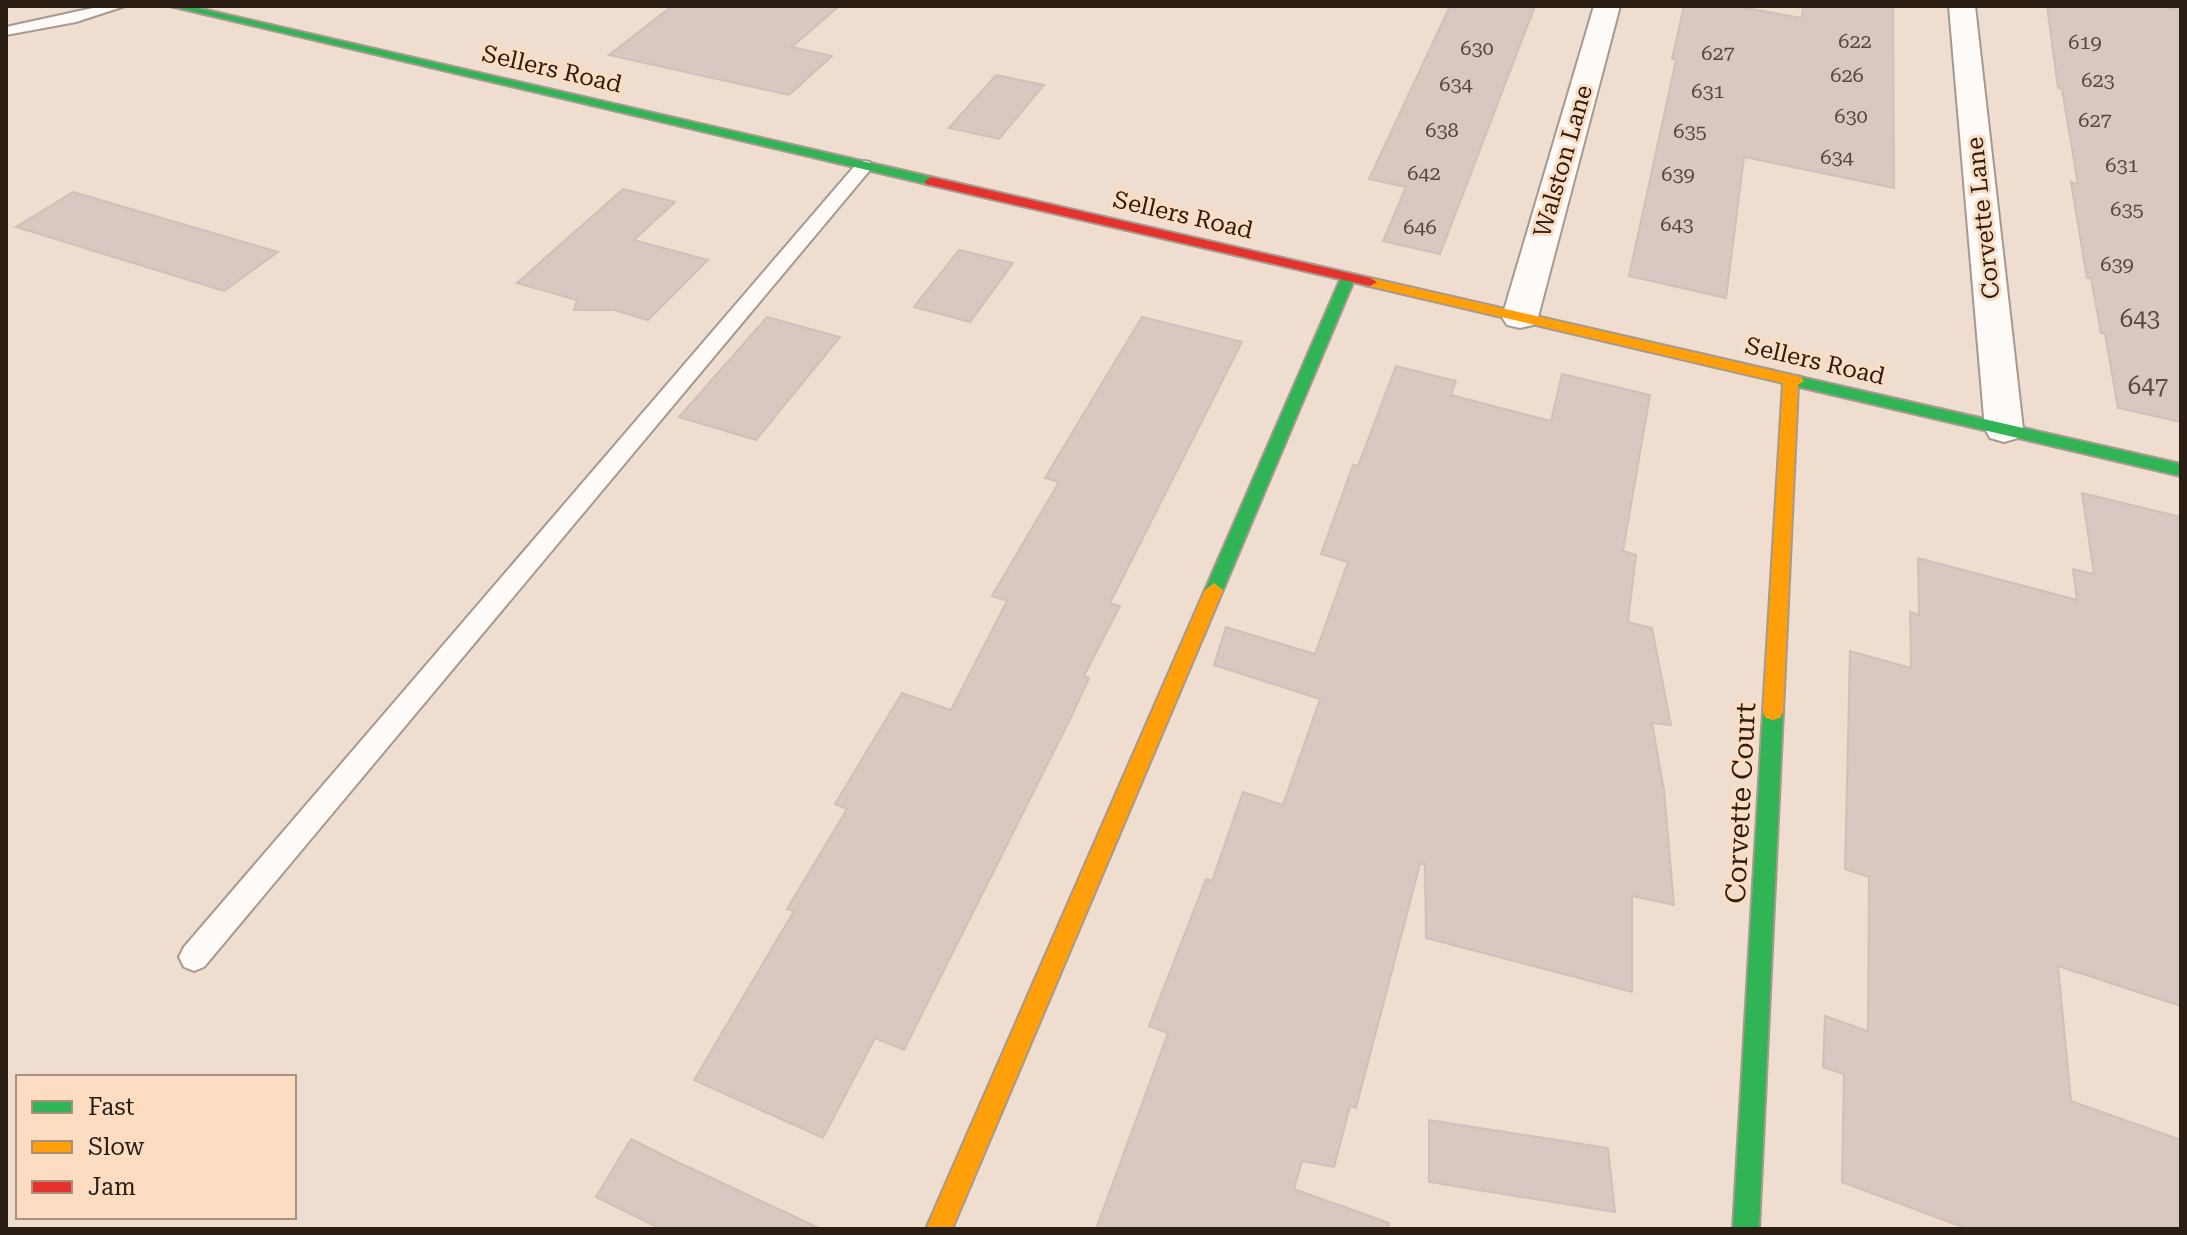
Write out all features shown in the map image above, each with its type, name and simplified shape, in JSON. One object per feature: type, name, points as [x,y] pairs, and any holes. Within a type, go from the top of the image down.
[{"type":"street","name":"Sellers Road","points":[[175,6],[2181,470]]},
{"type":"street","name":"Walston Lane","points":[[1520,317],[1607,6]]},
{"type":"street","name":"Corvette Lane","points":[[1962,6],[2004,429]]},
{"type":"street","points":[[939,1229],[1348,278]]},
{"type":"street","name":"Corvette Court","points":[[1746,1229],[1791,380]]},
{"type":"lane","points":[[6,31],[76,18],[118,6]]},
{"type":"lane","points":[[194,957],[864,166]]},
{"type":"building","points":[[672,6],[839,6],[792,47],[832,56],[789,95],[609,55]]},
{"type":"building","points":[[1450,6],[1535,6],[1440,254],[1383,241],[1406,187],[1369,179]]},
{"type":"building","points":[[1684,6],[1734,6],[1802,18],[1803,6],[1893,6],[1894,188],[1744,157],[1726,298],[1629,276],[1676,60],[1672,59]]},
{"type":"building","points":[[2047,6],[2158,6],[2181,10],[2181,422],[2118,408],[2105,334],[2101,333],[2091,278],[2087,278],[2071,182],[2078,184],[2062,89],[2058,88]]},
{"type":"building","points":[[996,75],[1044,85],[999,139],[949,128]]},
{"type":"building","points":[[623,189],[675,202],[634,240],[708,260],[648,320],[614,310],[574,310],[577,300],[517,283]]},
{"type":"building","points":[[73,192],[278,252],[224,291],[16,227]]},
{"type":"building","points":[[959,250],[1013,263],[970,322],[914,307]]},
{"type":"building","points":[[767,317],[840,337],[756,440],[679,417]]},
{"type":"building","points":[[1142,317],[1242,342],[1110,603],[1120,606],[1084,676],[1089,678],[1072,715],[904,1050],[875,1038],[823,1138],[694,1080],[794,911],[787,909],[847,809],[835,804],[902,693],[951,710],[1007,601],[992,596],[1059,482],[1045,478]]},
{"type":"building","points":[[1396,366],[1456,381],[1451,395],[1551,421],[1562,374],[1650,395],[1623,551],[1636,555],[1628,622],[1652,628],[1671,725],[1652,723],[1664,790],[1674,905],[1632,896],[1632,992],[1426,938],[1425,864],[1420,864],[1356,1108],[1350,1106],[1334,1167],[1302,1161],[1294,1189],[1389,1223],[1388,1229],[1096,1229],[1168,1033],[1149,1026],[1206,879],[1212,881],[1243,792],[1283,805],[1320,699],[1214,665],[1226,627],[1315,654],[1348,562],[1321,554],[1353,465],[1358,466]]},
{"type":"building","points":[[2082,493],[2181,517],[2181,1006],[2058,966],[2071,1101],[2181,1140],[2181,1229],[1968,1229],[1842,1182],[1844,1074],[1823,1067],[1825,1016],[1868,1031],[1869,877],[1845,869],[1850,651],[1911,668],[1910,612],[1919,615],[1918,558],[2077,600],[2073,569],[2094,574]]},
{"type":"building","points":[[1429,1120],[1608,1148],[1615,1212],[1429,1182]]},
{"type":"building","points":[[631,1139],[821,1229],[661,1229],[596,1197]]},
{"type":"traffic: fast","points":[[175,6],[931,181]]},
{"type":"traffic: fast","points":[[1214,590],[1348,278]]},
{"type":"traffic: fast","points":[[1796,381],[2181,470]]},
{"type":"traffic: fast","points":[[1746,1229],[1773,712]]},
{"type":"traffic: slow","points":[[1370,282],[1796,381]]},
{"type":"traffic: slow","points":[[1773,712],[1791,380]]},
{"type":"traffic: slow","points":[[939,1229],[1214,590]]},
{"type":"traffic: jam","points":[[931,181],[1370,282]]}]
